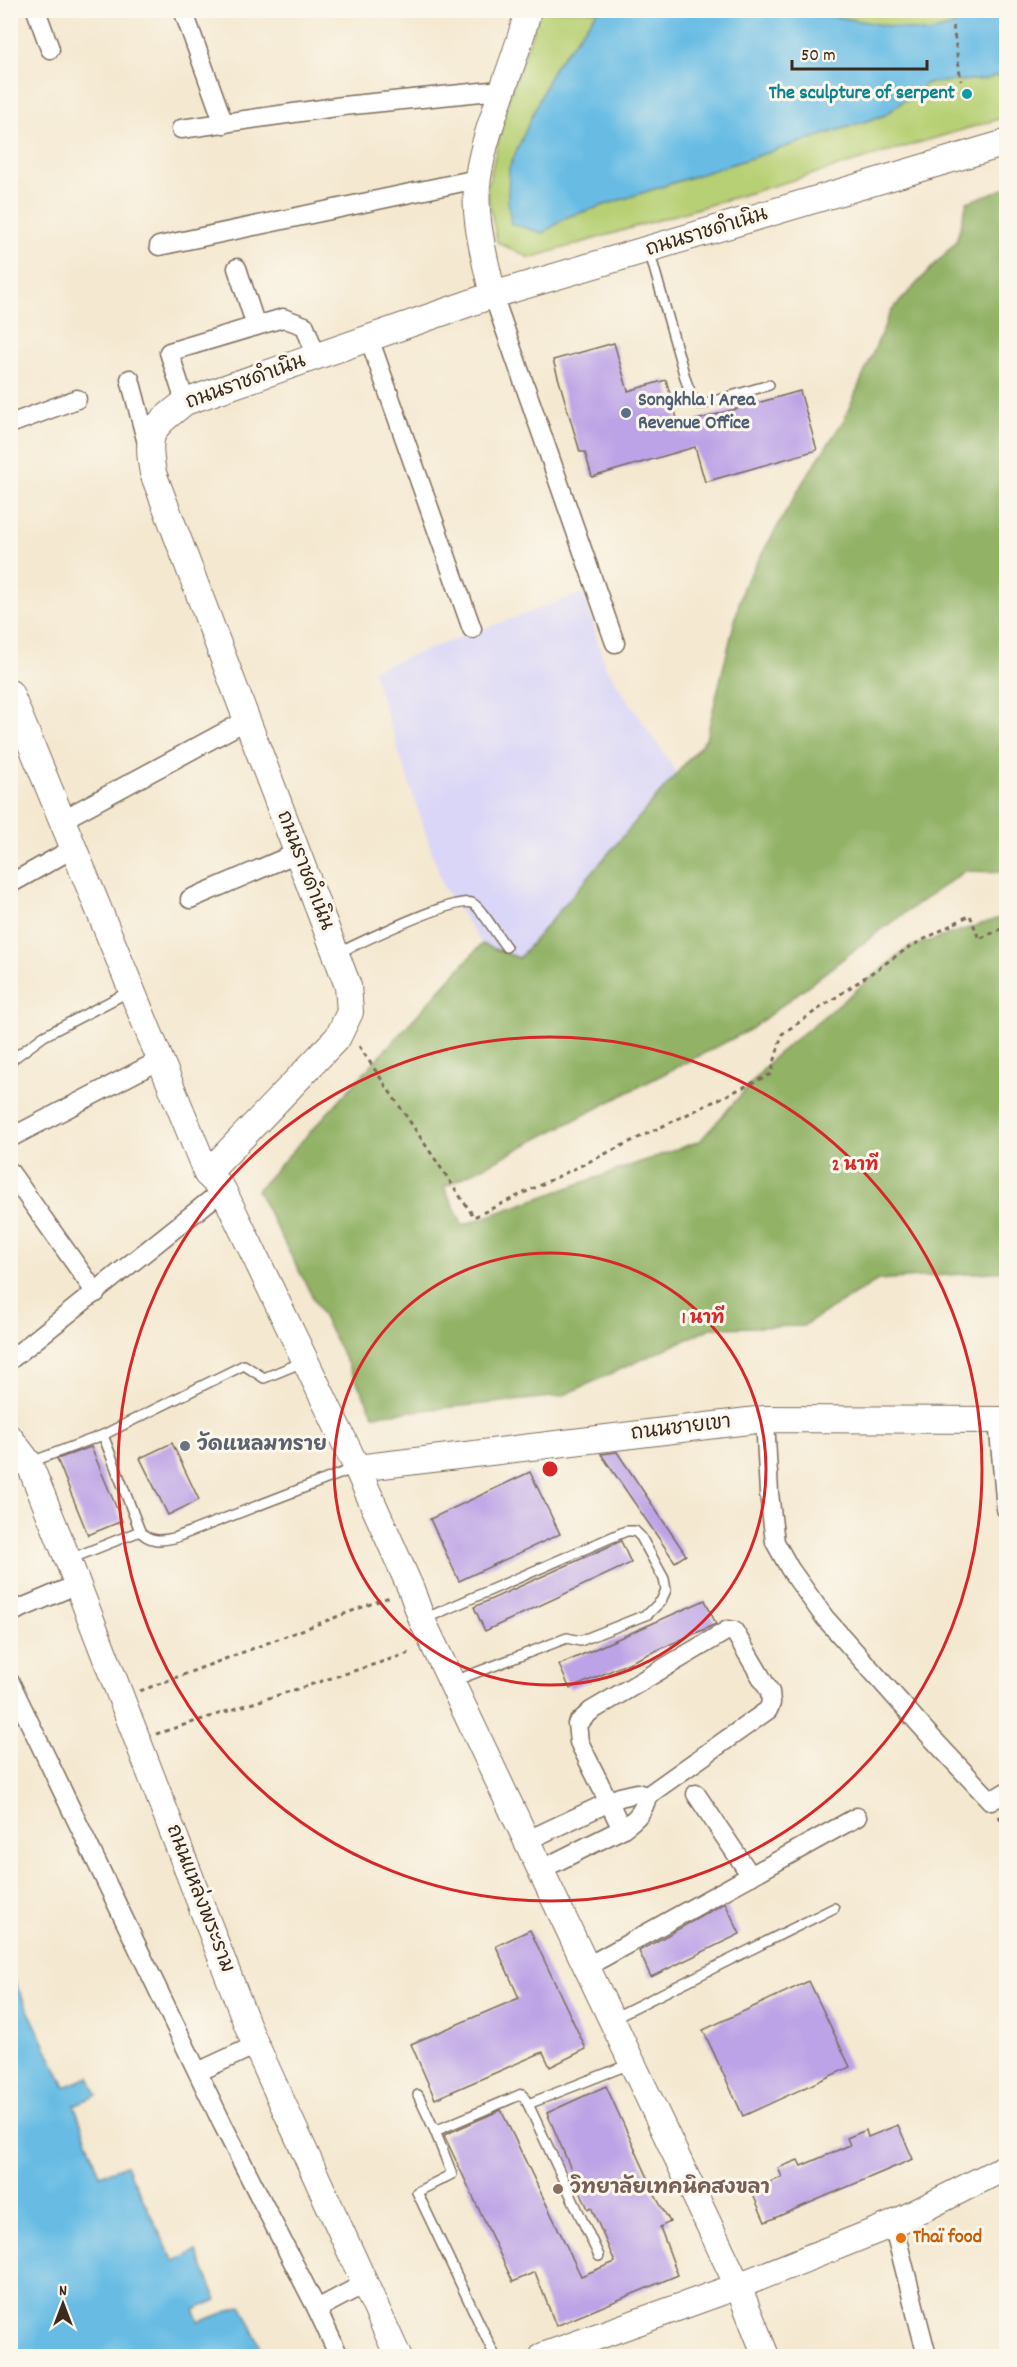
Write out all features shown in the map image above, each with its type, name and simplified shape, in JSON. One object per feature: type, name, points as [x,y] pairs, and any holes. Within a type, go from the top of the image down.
[{"type":"street","points":[[36,10],[50,49]]},
{"type":"street","points":[[183,10],[224,124]]},
{"type":"street","points":[[528,10],[492,117],[477,179],[479,233],[493,295],[615,643]]},
{"type":"street","points":[[181,129],[343,106],[501,90]]},
{"type":"street","name":"ถนนราชดำเนิน","points":[[215,1182],[338,1037],[350,1012],[348,986],[153,473],[148,447],[154,427],[185,402],[493,295],[1006,143]]},
{"type":"street","points":[[159,246],[477,179]]},
{"type":"street","points":[[237,268],[256,326]]},
{"type":"street","points":[[185,402],[169,352],[284,318],[305,326],[316,356]]},
{"type":"street","points":[[369,338],[472,628]]},
{"type":"street","points":[[130,380],[148,447]]},
{"type":"street","points":[[10,424],[77,399]]},
{"type":"street","points":[[10,693],[160,1060],[215,1182],[357,1468],[411,1589],[422,1620],[738,2286],[766,2356]]},
{"type":"street","points":[[62,820],[247,720]]},
{"type":"street","points":[[10,884],[74,848]]},
{"type":"street","points":[[189,900],[297,853]]},
{"type":"street","points":[[10,1138],[160,1060]]},
{"type":"street","points":[[10,1172],[96,1293]]},
{"type":"street","points":[[10,1360],[96,1293],[215,1182]]},
{"type":"street","points":[[765,1419],[769,1493],[775,1542],[790,1569],[825,1618],[991,1801],[1006,1792]]},
{"type":"street","name":"ถนนชายเขา","points":[[357,1468],[765,1419],[1002,1420]]},
{"type":"street","points":[[1002,1420],[1006,1509]]},
{"type":"street","name":"ถนนแหล่งพระราม","points":[[10,1438],[29,1463],[256,2045],[398,2356]]},
{"type":"street","points":[[10,1614],[78,1584]]},
{"type":"street","points":[[540,1870],[622,1829],[644,1809],[647,1796],[768,1710],[771,1703],[770,1692],[734,1631],[728,1630],[591,1711],[579,1721],[576,1732],[579,1742],[622,1829]]},
{"type":"street","points":[[10,1682],[198,2072],[339,2356]]},
{"type":"street","points":[[526,1841],[607,1802],[630,1794],[637,1793],[647,1796]]},
{"type":"street","points":[[696,1794],[751,1876]]},
{"type":"street","points":[[586,1967],[857,1817]]},
{"type":"street","points":[[198,2072],[256,2045]]},
{"type":"street","points":[[543,2356],[738,2286],[893,2224],[1006,2167]]},
{"type":"street","points":[[893,2224],[927,2356]]},
{"type":"street","points":[[317,2309],[364,2284]]},
{"type":"lane","points":[[649,250],[693,399],[698,404],[704,404],[769,385]]},
{"type":"lane","points":[[336,954],[424,915],[467,903],[476,905],[506,947]]},
{"type":"lane","points":[[10,1061],[44,1036],[132,991]]},
{"type":"lane","points":[[29,1463],[103,1435],[244,1365],[264,1378],[305,1361]]},
{"type":"lane","points":[[103,1435],[140,1531],[145,1537],[152,1539],[174,1538],[357,1468]]},
{"type":"lane","points":[[68,1560],[140,1531]]},
{"type":"lane","points":[[422,1620],[626,1531],[635,1531],[641,1537],[663,1579],[666,1590],[664,1595],[648,1614],[580,1641],[567,1638],[451,1682]]},
{"type":"lane","points":[[611,2019],[834,1908]]},
{"type":"lane","points":[[528,2104],[632,2063]]},
{"type":"lane","points":[[435,2131],[522,2094],[599,2256]]},
{"type":"lane","points":[[418,2095],[452,2174],[417,2192],[495,2356]]},
{"type":"path","points":[[953,26],[961,81]]},
{"type":"path","points":[[344,1024],[474,1217],[771,1074],[782,1035],[908,948],[970,915],[979,939],[1006,927]]},
{"type":"path","points":[[122,1698],[411,1589]]},
{"type":"path","points":[[138,1740],[434,1646]]},
{"type":"shaded area","points":[[584,592],[605,666],[677,773],[519,958],[482,944],[443,886],[372,670]]},
{"type":"green space","points":[[540,11],[598,11],[553,69],[543,233],[567,217],[885,115],[927,83],[986,79],[1006,73],[1006,117],[530,258],[497,242],[487,190],[506,107]]},
{"type":"green space","points":[[819,11],[968,11],[953,26],[928,33],[826,15]]},
{"type":"green space","points":[[1006,188],[1006,872],[965,871],[882,929],[751,1029],[444,1187],[463,1225],[700,1141],[775,1056],[908,948],[1000,918],[1006,897],[1006,1271],[878,1280],[803,1326],[711,1328],[562,1396],[374,1415],[257,1190],[482,944],[519,958],[706,739],[743,587],[803,482],[844,420],[891,311],[956,242],[967,202]]},
{"type":"water","points":[[598,11],[819,11],[826,15],[928,33],[953,26],[968,11],[1006,11],[1006,73],[986,79],[927,83],[885,115],[567,217],[543,233],[511,224],[508,200],[509,168],[553,69]]},
{"type":"water","points":[[11,1974],[65,2087],[89,2077],[97,2095],[74,2105],[100,2175],[126,2165],[174,2262],[196,2251],[217,2300],[194,2310],[199,2322],[242,2306],[265,2356],[11,2356]]},
{"type":"building","points":[[614,343],[628,391],[666,380],[679,425],[800,391],[817,450],[705,482],[695,447],[592,477],[585,452],[580,452],[553,360]]},
{"type":"building","points":[[172,1443],[199,1500],[168,1515],[140,1458]]},
{"type":"building","points":[[91,1447],[122,1521],[88,1535],[57,1459]]},
{"type":"building","points":[[617,1452],[686,1555],[675,1562],[601,1454]]},
{"type":"building","points":[[530,1472],[560,1534],[459,1581],[430,1519]]},
{"type":"building","points":[[621,1541],[631,1563],[485,1631],[474,1607]]},
{"type":"building","points":[[705,1600],[716,1624],[570,1689],[559,1665]]},
{"type":"building","points":[[725,1903],[740,1934],[651,1977],[639,1951]]},
{"type":"building","points":[[530,1930],[586,2049],[550,2067],[543,2052],[435,2099],[411,2044],[519,1998],[496,1946]]},
{"type":"building","points":[[809,1981],[850,2067],[743,2116],[703,2030]]},
{"type":"building","points":[[606,2086],[649,2180],[647,2181],[670,2222],[660,2227],[678,2275],[556,2326],[535,2272],[513,2282],[444,2135],[501,2110],[581,2276],[615,2262],[591,2207],[588,2209],[547,2113]]},
{"type":"building","points":[[898,2125],[913,2159],[765,2222],[751,2190],[782,2177],[778,2168],[798,2160],[801,2166],[850,2145],[847,2138],[866,2130],[868,2137]]},
{"type":"place","name":"The sculpture of serpent","points":[[967,94]]},
{"type":"place","name":"Songkhla 1 Area Revenue Office","points":[[626,413]]},
{"type":"place","name":"วัดแหลมทราย","points":[[185,1446]]},
{"type":"place","name":"วิทยาลัยเทคนิคสงขลา","points":[[558,2189]]},
{"type":"place","name":"Thaï food","points":[[901,2238]]}]
